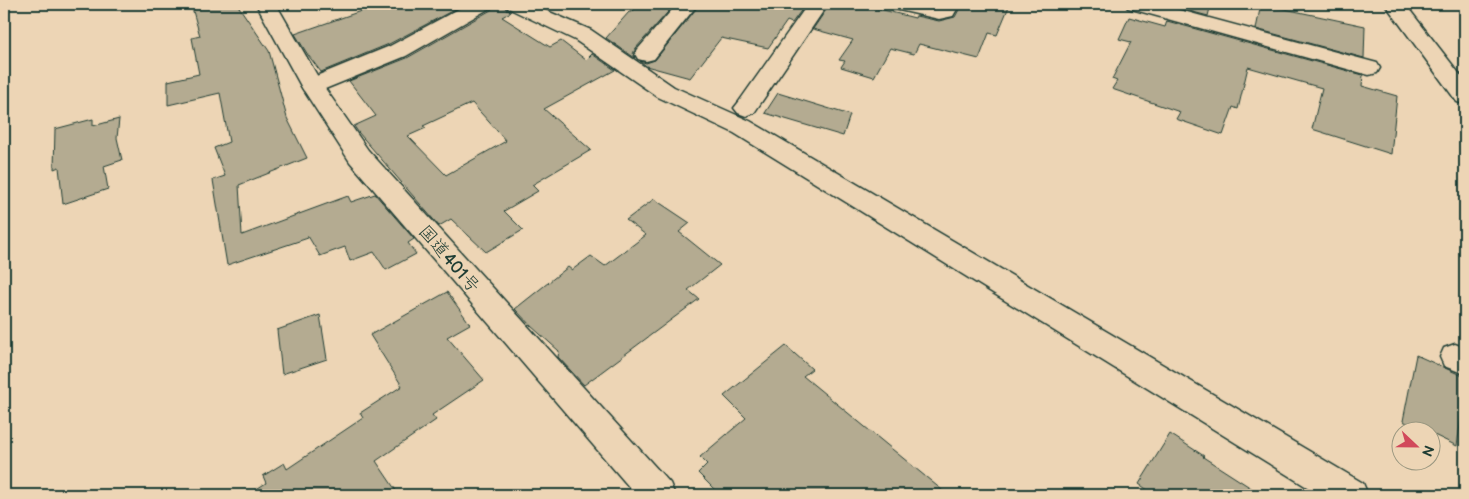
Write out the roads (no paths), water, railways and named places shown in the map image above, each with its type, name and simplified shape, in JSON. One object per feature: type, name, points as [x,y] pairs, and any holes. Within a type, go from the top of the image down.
[{"type":"main road","name":"国道401号","points":[[266,4],[312,86],[359,156],[658,495]]},
{"type":"main road","points":[[312,86],[398,51],[483,4]]},
{"type":"main road","points":[[515,4],[583,35],[666,92],[742,126],[1351,495]]},
{"type":"main road","points":[[646,54],[688,4]]},
{"type":"main road","points":[[746,108],[818,4]]},
{"type":"main road","points":[[897,4],[939,13],[946,12],[950,4]]},
{"type":"main road","points":[[1135,4],[1368,68]]},
{"type":"main road","points":[[1395,4],[1463,92]]}]
